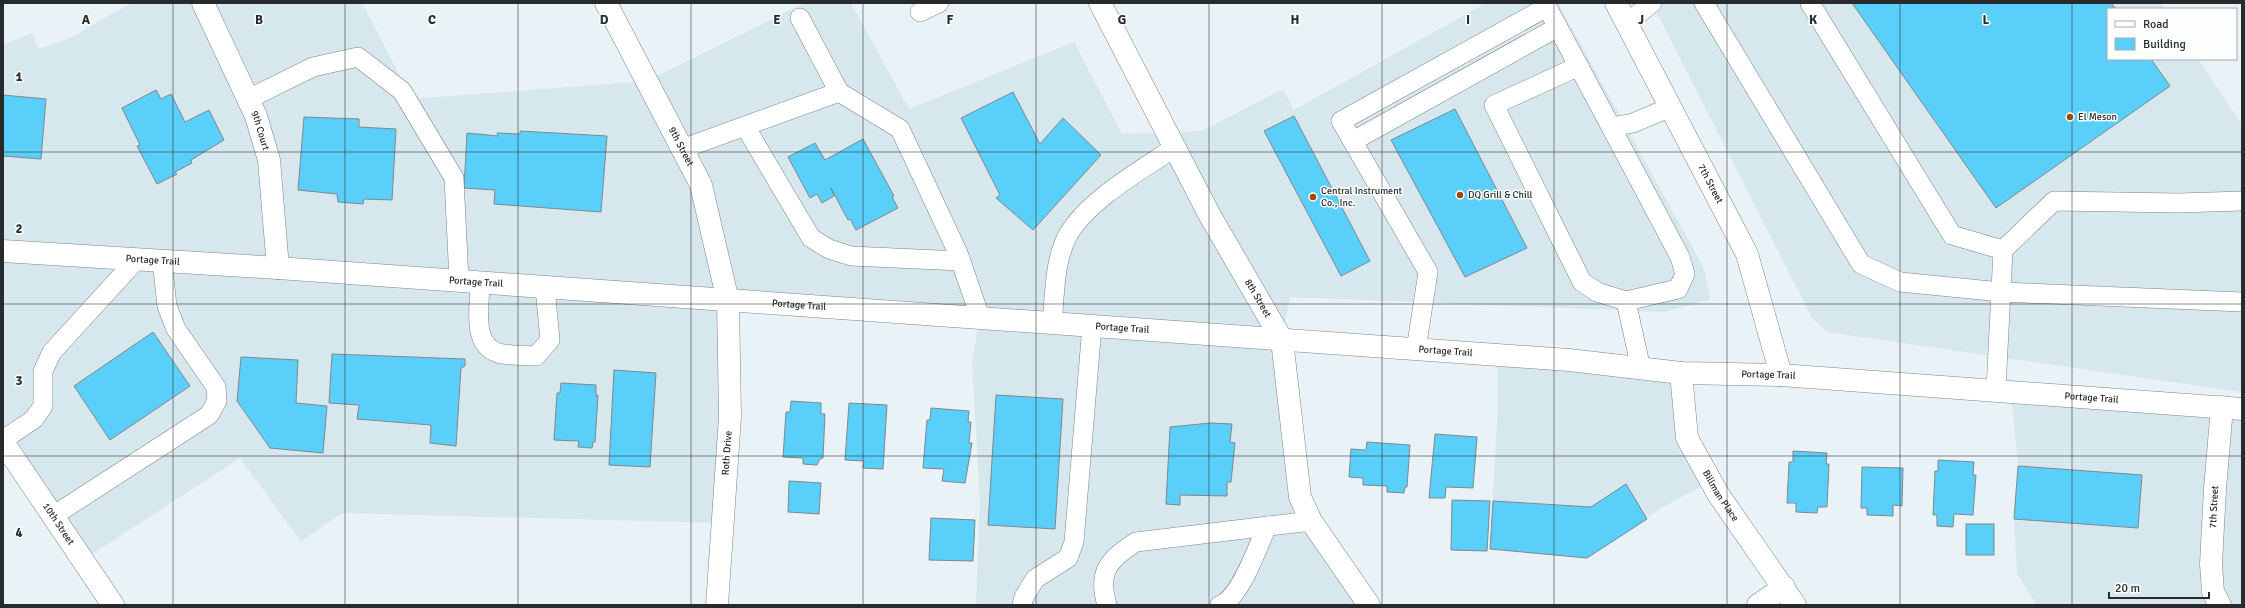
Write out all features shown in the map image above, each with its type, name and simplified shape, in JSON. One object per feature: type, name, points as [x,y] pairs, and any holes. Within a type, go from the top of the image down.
[{"type":"street","name":"9th Court","points":[[203,3],[256,116],[269,160],[278,268]]},
{"type":"street","name":"9th Street","points":[[606,3],[701,185],[728,301]]},
{"type":"street","name":"8th Street","points":[[1100,3],[1209,214],[1282,340],[1300,497],[1311,521],[1369,605]]},
{"type":"street","name":"7th Street","points":[[1616,3],[1747,254],[1782,375]]},
{"type":"street","name":"Portage Trail","points":[[3,251],[162,260],[728,301],[980,317],[1569,360],[1681,373],[1782,375],[2232,408]]},
{"type":"street","name":"Roth Drive","points":[[717,605],[730,417],[728,301]]},
{"type":"street","name":"Billman Place","points":[[1681,373],[1687,438],[1718,494],[1789,596]]},
{"type":"street","name":"7th Street","points":[[2220,605],[2213,592],[2211,564],[2232,408]]},
{"type":"street","name":"10th Street","points":[[3,441],[113,605]]},
{"type":"street","points":[[1758,605],[1789,596]]},
{"type":"lane","points":[[920,12],[939,3]]},
{"type":"lane","points":[[1627,23],[1652,3]]},
{"type":"lane","points":[[1704,3],[1861,264],[1900,282],[2001,292],[2242,302]]},
{"type":"lane","points":[[1810,3],[1952,235],[2003,250]]},
{"type":"lane","points":[[1416,350],[1428,272],[1341,122],[1547,7],[1579,66],[1680,257],[1685,274],[1678,288],[1626,302],[1597,292],[1582,282],[1494,105],[1579,66]]},
{"type":"lane","points":[[800,18],[839,92],[900,130],[960,261],[980,317]]},
{"type":"lane","points":[[248,99],[313,67],[358,57],[402,91],[454,178],[469,282],[479,334],[487,347],[499,353],[536,356],[550,340],[545,288]]},
{"type":"lane","points":[[682,149],[839,92]]},
{"type":"lane","points":[[1611,127],[1633,123],[1671,107]]},
{"type":"lane","points":[[745,126],[811,238],[829,250],[850,256],[960,261]]},
{"type":"lane","points":[[1052,323],[1060,260],[1068,236],[1089,211],[1116,187],[1174,148]]},
{"type":"lane","points":[[1996,390],[2003,250],[2054,201],[2178,203],[2242,201]]},
{"type":"lane","points":[[3,441],[34,419],[43,406],[43,371],[52,352],[137,259]]},
{"type":"lane","points":[[53,516],[210,415],[217,401],[216,387],[176,329],[166,306],[162,260]]},
{"type":"lane","points":[[1626,302],[1641,369]]},
{"type":"lane","points":[[1022,605],[1024,597],[1035,579],[1068,558],[1074,542],[1092,326]]},
{"type":"lane","points":[[1108,605],[1103,591],[1105,574],[1116,554],[1136,542],[1311,521]]},
{"type":"lane","points":[[1220,605],[1227,603],[1239,586],[1267,526]]},
{"type":"shaded area","points":[[131,3],[362,3],[412,99],[647,81],[805,3],[851,3],[909,109],[1074,42],[1122,134],[1202,131],[1283,89],[1294,110],[1486,3],[1558,3],[1704,268],[1710,299],[1665,312],[1290,297],[1282,340],[1300,497],[1369,605],[976,605],[980,503],[972,360],[980,318],[729,301],[723,523],[342,513],[301,541],[240,458],[83,560],[3,442],[3,45],[32,33],[38,49],[70,38]]},
{"type":"shaded area","points":[[1652,3],[2161,3],[2164,8],[2107,8],[2107,60],[2199,60],[2242,125],[2242,392],[1827,332],[1812,318]]},
{"type":"shaded area","points":[[1497,355],[1681,373],[1687,438],[1711,481],[1663,507],[1587,558],[1490,549],[1498,406]]},
{"type":"shaded area","points":[[2011,391],[2242,409],[2242,605],[2037,605],[2017,574],[2014,519],[2018,466]]},
{"type":"building","points":[[1852,3],[2111,3],[2115,8],[2107,8],[2107,60],[2152,60],[2170,86],[1996,208]]},
{"type":"building","points":[[156,90],[161,99],[171,94],[185,122],[209,110],[224,140],[191,160],[192,163],[175,172],[177,174],[157,184],[137,146],[140,145],[122,108]]},
{"type":"building","points":[[1013,92],[1040,144],[1063,118],[1101,155],[1033,230],[996,198],[1000,195],[961,118]]},
{"type":"building","points":[[3,95],[46,99],[41,159],[3,156]]},
{"type":"building","name":"DQ Grill & Chill","points":[[1455,109],[1527,248],[1465,277],[1391,140]]},
{"type":"building","points":[[1294,116],[1370,261],[1341,276],[1264,131]]},
{"type":"building","points":[[304,117],[359,119],[359,127],[396,129],[392,200],[364,199],[363,204],[338,202],[337,194],[298,190]]},
{"type":"building","points":[[520,131],[607,136],[601,212],[494,204],[495,190],[464,188],[467,133],[498,136],[497,133],[520,134]]},
{"type":"building","points":[[863,139],[894,196],[892,197],[898,208],[856,230],[850,219],[848,220],[831,188],[834,196],[822,203],[817,194],[810,198],[788,157],[815,143],[825,160]]},
{"type":"building","points":[[153,332],[190,386],[110,440],[74,386]]},
{"type":"building","points":[[332,354],[465,359],[465,366],[461,368],[456,446],[430,443],[431,425],[357,419],[359,405],[329,403]]},
{"type":"building","points":[[241,357],[298,360],[296,403],[327,406],[323,453],[270,448],[237,401]]},
{"type":"building","points":[[614,370],[656,373],[650,467],[609,465]]},
{"type":"building","points":[[561,383],[596,385],[596,396],[598,395],[595,442],[593,442],[592,448],[578,447],[579,441],[554,440],[557,393],[560,393]]},
{"type":"building","points":[[996,395],[1063,399],[1055,529],[988,525]]},
{"type":"building","points":[[791,401],[821,403],[821,414],[825,414],[823,458],[820,459],[817,465],[803,464],[803,458],[783,457],[786,412],[790,412]]},
{"type":"building","points":[[849,403],[887,405],[883,469],[863,468],[864,461],[845,460]]},
{"type":"building","points":[[931,408],[969,411],[968,422],[971,422],[969,443],[972,443],[965,483],[942,481],[944,469],[923,468],[927,420],[930,420]]},
{"type":"building","points":[[1210,423],[1232,424],[1230,442],[1235,443],[1231,482],[1227,482],[1227,496],[1180,495],[1180,505],[1166,504],[1170,427]]},
{"type":"building","points":[[1435,434],[1477,437],[1473,488],[1446,487],[1445,498],[1429,498]]},
{"type":"building","points":[[1367,442],[1410,445],[1407,487],[1405,487],[1404,493],[1387,492],[1387,486],[1363,485],[1363,478],[1349,477],[1351,449],[1366,450]]},
{"type":"building","points":[[1793,451],[1827,453],[1826,464],[1829,464],[1827,507],[1818,507],[1817,513],[1796,512],[1796,503],[1787,503],[1789,462],[1793,462]]},
{"type":"building","points":[[1938,460],[1974,462],[1973,475],[1976,475],[1973,515],[1954,514],[1953,527],[1937,526],[1937,515],[1933,515],[1935,471],[1938,471]]},
{"type":"building","points":[[2018,466],[2142,475],[2138,528],[2014,519]]},
{"type":"building","points":[[1862,467],[1903,468],[1902,506],[1893,505],[1893,516],[1867,515],[1867,508],[1861,508]]},
{"type":"building","points":[[789,481],[821,483],[819,514],[788,512]]},
{"type":"building","points":[[1626,484],[1647,519],[1587,558],[1490,549],[1493,501],[1591,507]]},
{"type":"building","points":[[1452,500],[1490,501],[1487,551],[1451,550]]},
{"type":"building","points":[[931,518],[975,520],[973,561],[929,560]]},
{"type":"building","points":[[1966,524],[1994,524],[1994,555],[1966,555]]},
{"type":"place","name":"El Meson","points":[[2070,117]]},
{"type":"place","name":"DQ Grill & Chill","points":[[1460,195]]},
{"type":"place","name":"Central Instrument Co., Inc.","points":[[1313,197]]}]
